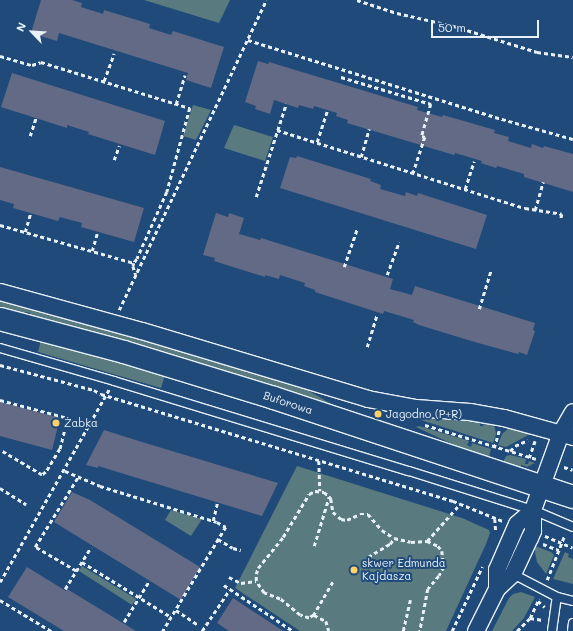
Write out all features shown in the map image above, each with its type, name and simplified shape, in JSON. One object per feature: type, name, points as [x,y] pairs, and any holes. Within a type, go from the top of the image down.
[{"type":"main road","name":"Buforowa","points":[[0,319],[124,352],[274,398],[573,497]]},
{"type":"street","points":[[0,292],[368,399],[416,408],[470,412],[504,418],[567,435]]},
{"type":"street","points":[[476,631],[497,589],[513,574],[533,531],[533,510],[542,487],[567,435],[573,412]]},
{"type":"street","points":[[497,589],[497,570],[517,524],[533,510]]},
{"type":"lane","points":[[0,348],[114,381],[533,510],[573,527]]},
{"type":"lane","points":[[513,574],[557,597],[573,601]]},
{"type":"lane","points":[[552,631],[557,597]]},
{"type":"lane","points":[[572,631],[573,623]]},
{"type":"path","points":[[114,324],[266,0]]},
{"type":"path","points":[[356,0],[397,13],[454,26],[537,52],[573,57]]},
{"type":"path","points":[[248,40],[288,54],[495,117],[573,139]]},
{"type":"path","points":[[104,81],[114,54]]},
{"type":"path","points":[[0,56],[32,65],[41,62],[190,108],[166,192],[133,266],[136,275]]},
{"type":"path","points":[[176,104],[185,75]]},
{"type":"path","points":[[342,77],[431,104],[422,136],[425,137],[413,173]]},
{"type":"path","points":[[256,197],[286,104]]},
{"type":"path","points":[[317,142],[327,112]]},
{"type":"path","points":[[30,136],[36,118]]},
{"type":"path","points":[[361,156],[369,129]]},
{"type":"path","points":[[277,130],[530,209],[562,214],[561,219]]},
{"type":"path","points":[[114,160],[119,146]]},
{"type":"path","points":[[465,189],[474,161]]},
{"type":"path","points":[[535,210],[543,182]]},
{"type":"path","points":[[25,232],[30,214]]},
{"type":"path","points":[[0,225],[134,263]]},
{"type":"path","points":[[344,267],[357,229]]},
{"type":"path","points":[[92,251],[97,234]]},
{"type":"path","points":[[387,275],[399,242]]},
{"type":"path","points":[[479,309],[491,270]]},
{"type":"path","points":[[366,347],[377,315]]},
{"type":"path","points":[[0,365],[94,390],[106,396],[460,504],[495,519],[496,534]]},
{"type":"path","points":[[0,582],[65,471],[114,381]]},
{"type":"path","points":[[0,400],[68,418],[60,449],[46,472],[42,474],[0,450]]},
{"type":"path","points":[[421,424],[539,460]]},
{"type":"path","points":[[510,451],[515,446],[530,438],[536,439]]},
{"type":"path","points":[[319,461],[320,491]]},
{"type":"path","points":[[561,466],[573,470]]},
{"type":"path","points":[[65,471],[100,486],[213,520],[226,527],[163,631]]},
{"type":"path","points":[[76,571],[35,547],[78,476]]},
{"type":"path","points":[[0,488],[26,504]]},
{"type":"path","points":[[334,582],[314,615],[309,618],[300,615],[286,603],[264,593],[256,582],[258,568],[283,537],[309,494],[315,491],[320,491],[332,499],[333,512],[341,519],[347,520],[360,514],[368,514],[382,530],[394,538],[411,542],[427,541],[434,544],[442,551],[444,567],[439,576],[428,589],[420,631]]},
{"type":"path","points":[[314,546],[329,496]]},
{"type":"path","points":[[213,520],[218,503]]},
{"type":"path","points":[[427,541],[460,504]]},
{"type":"path","points":[[539,534],[573,548]]},
{"type":"path","points":[[368,557],[390,544],[394,538]]},
{"type":"path","points":[[218,539],[233,548],[241,550]]},
{"type":"path","points":[[536,541],[559,550]]},
{"type":"path","points":[[65,589],[91,547]]},
{"type":"path","points":[[452,631],[484,561]]},
{"type":"path","points":[[82,562],[172,617]]},
{"type":"path","points":[[229,578],[241,583],[256,582]]},
{"type":"path","points":[[124,622],[149,581]]},
{"type":"path","points":[[224,585],[293,631]]},
{"type":"path","points":[[202,631],[230,589]]},
{"type":"path","points":[[0,600],[51,631]]},
{"type":"path","points":[[402,631],[410,600]]},
{"type":"path","points":[[176,610],[198,625]]},
{"type":"path","points":[[314,615],[326,621],[329,631]]},
{"type":"path","points":[[530,618],[548,621]]},
{"type":"green space","points":[[144,0],[230,0],[219,23]]},
{"type":"green space","points":[[193,105],[211,110],[196,140],[183,136]]},
{"type":"green space","points":[[234,125],[273,137],[265,161],[224,148]]},
{"type":"green space","points":[[0,301],[28,308],[29,311],[30,309],[163,345],[245,371],[247,373],[248,371],[306,389],[343,411],[30,317],[30,313],[26,312],[25,316],[0,310]]},
{"type":"green space","points":[[41,340],[165,375],[161,388],[38,352]]},
{"type":"green space","points":[[421,416],[480,422],[480,426],[483,426],[484,423],[492,424],[495,428],[496,434],[493,443],[421,420]]},
{"type":"green space","points":[[419,426],[469,441],[467,445],[471,447],[472,443],[491,449],[489,457],[465,450],[416,427]]},
{"type":"green space","points":[[509,428],[532,433],[506,447],[498,445],[502,434]]},
{"type":"green space","points":[[510,455],[526,459],[525,464],[528,464],[529,461],[535,463],[527,467],[521,465],[521,467],[503,462],[506,456]]},
{"type":"green space","name":"skwer Edmunda Kajdasza","points":[[297,466],[462,518],[489,530],[490,533],[486,544],[446,631],[300,631],[235,588]]},
{"type":"green space","points":[[171,510],[202,519],[191,536],[165,520]]},
{"type":"green space","points":[[535,546],[551,552],[554,555],[546,574],[537,562]]},
{"type":"green space","points":[[565,552],[569,554],[568,557],[573,559],[573,584],[553,579]]},
{"type":"green space","points":[[82,566],[136,599],[132,605],[79,571]]},
{"type":"green space","points":[[521,592],[535,597],[524,618],[512,631],[492,631],[509,598],[513,594]]},
{"type":"building","points":[[41,0],[72,0],[82,3],[81,7],[103,14],[104,10],[150,24],[149,28],[171,35],[173,31],[224,47],[211,88],[186,80],[188,73],[59,33],[57,41],[31,33]]},
{"type":"building","points":[[258,61],[268,64],[269,62],[418,107],[417,110],[442,117],[443,115],[495,130],[494,133],[509,137],[508,141],[531,148],[532,144],[543,148],[544,146],[573,154],[573,192],[524,177],[524,174],[481,163],[482,161],[455,153],[454,155],[347,123],[348,120],[336,116],[337,113],[314,106],[313,109],[299,105],[298,108],[274,100],[270,114],[255,109],[256,106],[245,102]]},
{"type":"building","points":[[12,73],[165,121],[155,155],[88,134],[89,132],[67,125],[67,128],[1,107]]},
{"type":"building","points":[[297,156],[371,179],[370,181],[381,185],[380,189],[405,196],[406,192],[417,196],[418,193],[487,215],[476,249],[280,188],[290,157],[296,158]]},
{"type":"building","points":[[0,167],[144,208],[134,242],[81,227],[82,223],[60,217],[58,221],[13,208],[14,204],[0,200]]},
{"type":"building","points":[[216,213],[228,217],[229,213],[244,218],[239,234],[260,240],[261,238],[393,279],[390,289],[412,295],[415,286],[535,323],[533,330],[535,331],[527,355],[478,343],[419,325],[413,322],[414,320],[384,311],[383,314],[315,292],[315,290],[304,286],[305,283],[280,275],[279,279],[265,275],[265,277],[214,261],[215,258],[203,255]]},
{"type":"building","points":[[0,402],[60,418],[52,450],[0,436]]},
{"type":"building","points":[[104,430],[278,483],[262,516],[98,466],[98,468],[86,465]]},
{"type":"building","points":[[72,492],[90,500],[200,567],[181,600],[54,522]]},
{"type":"building","points":[[27,567],[66,591],[67,589],[136,631],[64,631],[8,597]]},
{"type":"building","points":[[233,598],[283,631],[229,631],[217,623]]},
{"type":"place","name":"Jagodno (P+R)","points":[[378,414]]},
{"type":"place","name":"Żabka","points":[[56,423]]},
{"type":"place","name":"skwer Edmunda Kajdasza","points":[[354,570]]}]
